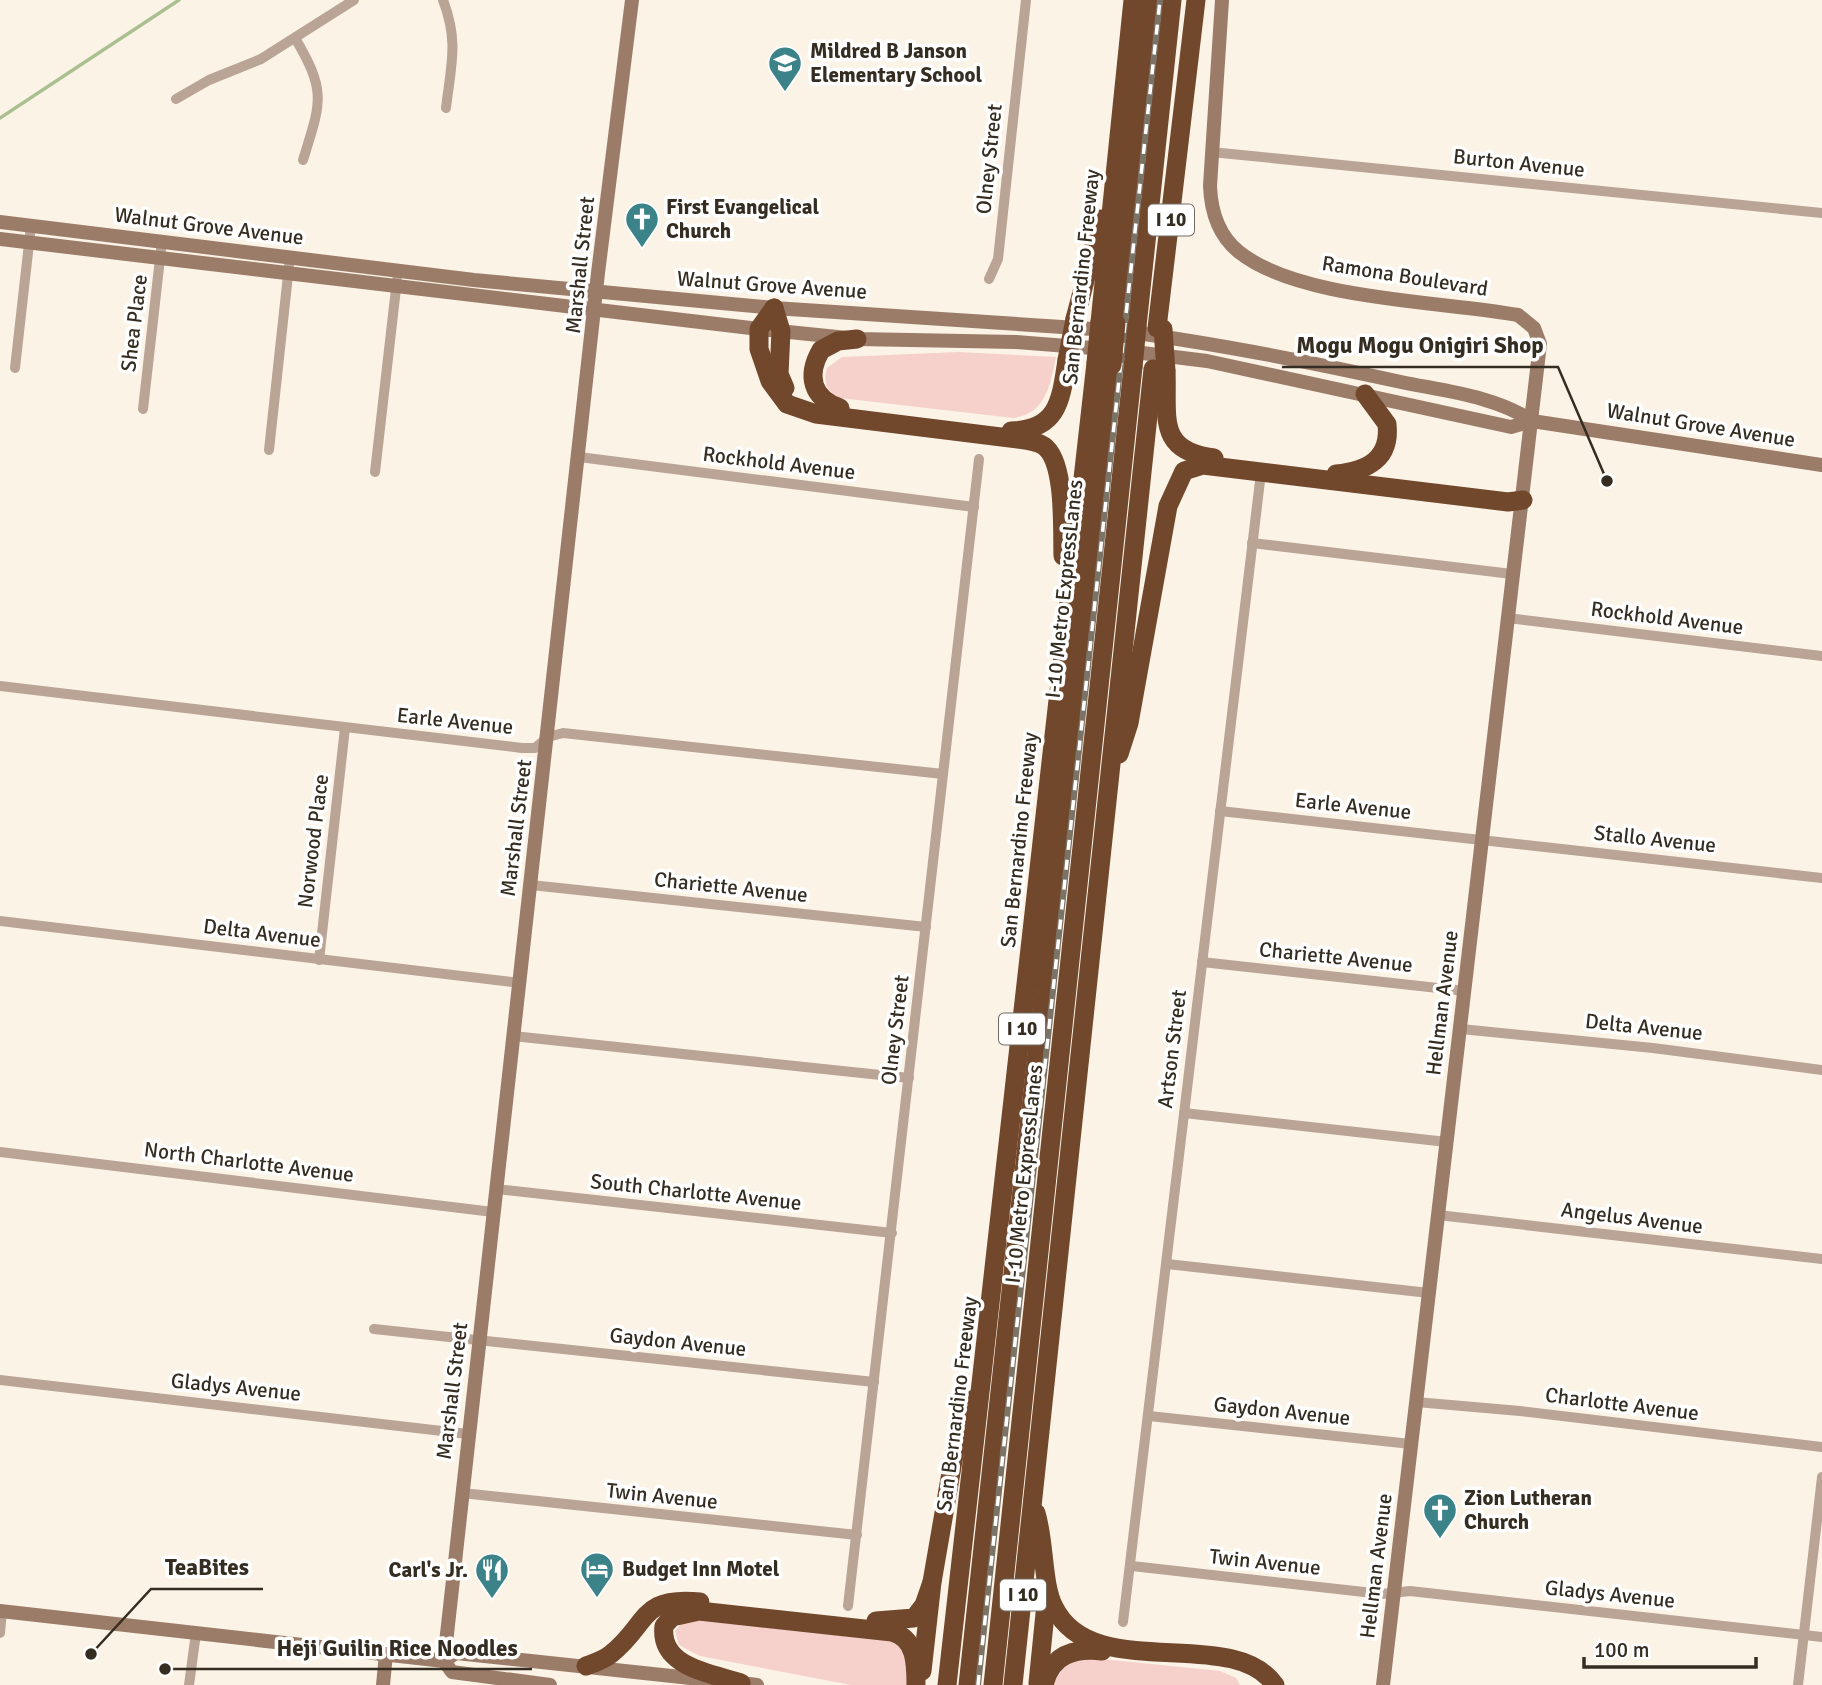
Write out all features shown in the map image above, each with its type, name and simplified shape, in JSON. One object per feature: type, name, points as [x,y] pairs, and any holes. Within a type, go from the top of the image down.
[{"type":"highway","name":"San Bernardino Freeway","points":[[1108,323],[1116,160],[1133,0]]},
{"type":"highway","name":"I-10 Metro ExpressLanes","points":[[968,1685],[982,1575],[1056,858],[1108,323],[1151,0]]},
{"type":"highway","name":"I-10 Metro ExpressLanes","points":[[993,1685],[1172,0]]},
{"type":"highway","name":"I 10","points":[[1013,1685],[1106,799],[1160,370],[1160,325],[1196,0]]},
{"type":"highway","points":[[774,308],[781,331],[779,374],[786,390],[802,401],[1011,431],[1031,430],[1044,422],[1057,408],[1075,319],[1116,160]]},
{"type":"highway","points":[[774,308],[759,329],[759,349],[770,381],[787,404],[802,411],[1042,444],[1051,453],[1059,477],[1066,610]]},
{"type":"highway","points":[[840,408],[819,398],[813,387],[813,369],[821,350],[838,341],[857,339]]},
{"type":"highway","name":"San Bernardino Freeway","points":[[947,1685],[983,1379],[1066,610],[1104,364]]},
{"type":"highway","points":[[1160,370],[1168,427],[1176,446],[1185,452],[1200,457],[1509,496],[1523,500]]},
{"type":"highway","points":[[1336,474],[1357,472],[1370,467],[1385,448],[1387,424],[1365,394]]},
{"type":"highway","points":[[1106,799],[1129,723],[1168,506],[1184,471],[1203,465],[1508,502],[1523,500]]},
{"type":"highway","points":[[917,1685],[923,1667],[932,1582],[957,1438],[983,1379]]},
{"type":"highway","points":[[1033,1505],[1043,1536],[1048,1590],[1053,1607],[1062,1620],[1083,1639],[1115,1647],[1243,1663],[1264,1672],[1275,1685]]},
{"type":"highway","points":[[586,1666],[609,1656],[645,1615],[662,1603],[690,1601],[904,1621],[920,1612],[932,1582]]},
{"type":"highway","points":[[1038,1685],[1048,1590]]},
{"type":"highway","points":[[749,1684],[677,1660],[666,1649],[664,1626],[672,1617],[699,1611],[901,1634],[913,1651],[917,1685]]},
{"type":"highway","points":[[1044,1685],[1058,1659],[1076,1650],[1089,1649],[1225,1666],[1245,1674],[1251,1685]]},
{"type":"main road","name":"Marshall Street","points":[[444,1661],[632,0]]},
{"type":"main road","name":"Ramona Boulevard","points":[[1222,0],[1210,203],[1225,237],[1248,257],[1304,281],[1332,289],[1518,315],[1534,328]]},
{"type":"main road","name":"Walnut Grove Avenue","points":[[0,222],[598,292],[774,308],[1120,331],[1209,343],[1461,395],[1515,409],[1532,421]]},
{"type":"main road","name":"Walnut Grove Avenue","points":[[0,239],[857,339],[1016,342],[1118,350],[1207,361],[1511,426],[1532,421],[1822,465]]},
{"type":"main road","name":"Hellman Avenue","points":[[1383,1685],[1540,353],[1534,328]]},
{"type":"main road","points":[[1,1611],[444,1661],[457,1653],[749,1684]]},
{"type":"main road","points":[[383,1685],[386,1654]]},
{"type":"main road","points":[[444,1661],[452,1672],[550,1685]]},
{"type":"street","points":[[176,99],[209,80],[261,59],[354,0]]},
{"type":"street","points":[[443,0],[453,27],[454,43],[446,108]]},
{"type":"street","name":"Olney Street","points":[[989,279],[998,260],[1026,0]]},
{"type":"street","points":[[295,38],[318,82],[313,127],[303,160]]},
{"type":"street","name":"Burton Avenue","points":[[1211,152],[1822,213]]},
{"type":"street","points":[[15,368],[32,226]]},
{"type":"street","name":"Shea Place","points":[[143,409],[162,241]]},
{"type":"street","points":[[269,450],[290,256]]},
{"type":"street","points":[[375,472],[398,270]]},
{"type":"street","name":"Rockhold Avenue","points":[[579,457],[974,507]]},
{"type":"street","name":"Olney Street","points":[[848,1606],[979,459]]},
{"type":"street","name":"Artson Street","points":[[1123,1622],[1132,1566],[1260,481]]},
{"type":"street","points":[[1252,543],[1512,574]]},
{"type":"street","name":"Rockhold Avenue","points":[[1508,618],[1822,656]]},
{"type":"street","name":"Earle Avenue","points":[[0,686],[535,748],[548,737],[563,733],[943,774]]},
{"type":"street","name":"Norwood Place","points":[[319,960],[345,728]]},
{"type":"street","name":"Earle Avenue","points":[[1220,811],[1483,839]]},
{"type":"street","name":"Stallo Avenue","points":[[1483,839],[1822,878]]},
{"type":"street","name":"Chariette Avenue","points":[[531,885],[926,927]]},
{"type":"street","name":"Delta Avenue","points":[[0,921],[520,983]]},
{"type":"street","name":"Chariette Avenue","points":[[1202,962],[1465,991]]},
{"type":"street","name":"Delta Avenue","points":[[1461,1029],[1643,1046],[1822,1069]]},
{"type":"street","points":[[513,1036],[909,1078]]},
{"type":"street","points":[[1184,1113],[1447,1142]]},
{"type":"street","name":"North Charlotte Avenue","points":[[0,1152],[493,1212]]},
{"type":"street","name":"South Charlotte Avenue","points":[[496,1189],[892,1233]]},
{"type":"street","name":"Angelus Avenue","points":[[1438,1215],[1822,1259]]},
{"type":"street","points":[[1167,1264],[1429,1293]]},
{"type":"street","name":"Gaydon Avenue","points":[[373,1329],[874,1382]]},
{"type":"street","name":"Gladys Avenue","points":[[0,1380],[468,1434]]},
{"type":"street","name":"Charlotte Avenue","points":[[1416,1402],[1520,1411],[1822,1447]]},
{"type":"street","name":"Gaydon Avenue","points":[[1149,1416],[1411,1444]]},
{"type":"street","points":[[1798,1685],[1822,1477]]},
{"type":"street","name":"Twin Avenue","points":[[462,1493],[857,1535]]},
{"type":"street","name":"Twin Avenue","points":[[1132,1566],[1382,1594],[1394,1592]]},
{"type":"street","name":"Gladys Avenue","points":[[1394,1592],[1410,1591],[1822,1637]]},
{"type":"street","points":[[0,1633],[1,1611]]},
{"type":"street","points":[[189,1685],[196,1633]]},
{"type":"shaded area","points":[[958,352],[1056,357],[1048,388],[1040,404],[1033,411],[1013,418],[840,398],[829,389],[825,378],[827,368],[842,357]]},
{"type":"shaded area","points":[[699,1618],[881,1635],[909,1651],[912,1685],[851,1685],[700,1656],[679,1645],[675,1631],[681,1624]]},
{"type":"shaded area","points":[[1102,1659],[1220,1671],[1236,1678],[1240,1685],[1052,1685],[1072,1663]]},
{"type":"waterway","points":[[0,118],[179,0]]},
{"type":"railway","points":[[978,1685],[1160,0]]},
{"type":"place","name":"Mildred B Janson Elementary School","points":[[785,93]]},
{"type":"place","name":"First Evangelical Church","points":[[642,249]]},
{"type":"place","name":"Mogu Mogu Onigiri Shop","points":[[1607,481]]},
{"type":"place","name":"Zion Lutheran Church","points":[[1440,1540]]},
{"type":"place","name":"Budget Inn Motel","points":[[597,1599]]},
{"type":"place","name":"Carl's Jr.","points":[[492,1600]]},
{"type":"place","name":"TeaBites","points":[[91,1654]]},
{"type":"place","name":"Heji Guilin Rice Noodles","points":[[165,1669]]}]
